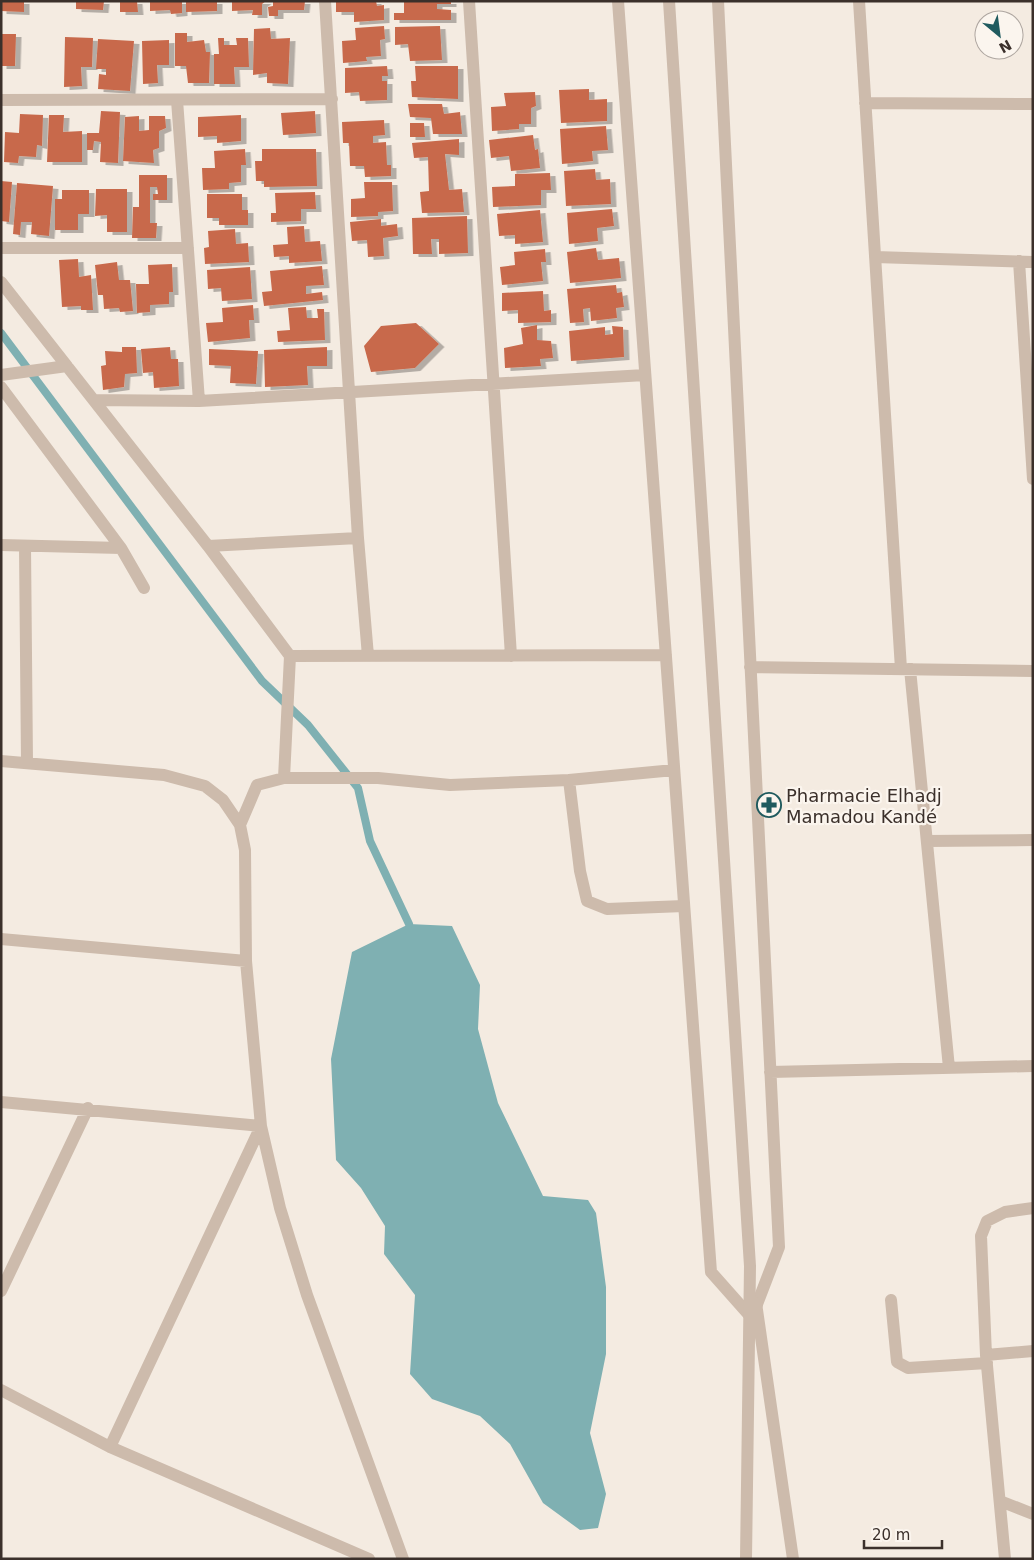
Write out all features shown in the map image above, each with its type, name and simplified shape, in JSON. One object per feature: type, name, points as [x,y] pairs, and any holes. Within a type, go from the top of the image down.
[{"type":"street","points":[[325,1],[358,538],[368,656]]},
{"type":"street","points":[[469,1],[492,384],[511,656]]},
{"type":"street","points":[[618,1],[711,1272],[753,1311]]},
{"type":"street","points":[[669,1],[753,1311],[793,1559]]},
{"type":"street","points":[[718,1],[779,1247],[753,1311],[746,1559]]},
{"type":"street","points":[[859,1],[875,257],[906,669],[927,841],[949,1068]]},
{"type":"street","points":[[1,100],[332,99]]},
{"type":"street","points":[[177,100],[199,401]]},
{"type":"street","points":[[866,103],[1033,104]]},
{"type":"street","points":[[1,248],[188,248]]},
{"type":"street","points":[[875,257],[1033,262]]},
{"type":"street","points":[[1019,262],[1033,479]]},
{"type":"street","points":[[1,282],[208,546],[290,656],[284,778]]},
{"type":"street","points":[[1,375],[68,366]]},
{"type":"street","points":[[94,400],[199,401],[645,375]]},
{"type":"street","points":[[1,388],[121,548],[144,588]]},
{"type":"street","points":[[208,546],[358,538]]},
{"type":"street","points":[[1,545],[121,548]]},
{"type":"street","points":[[25,546],[27,763]]},
{"type":"street","points":[[290,656],[666,655]]},
{"type":"street","points":[[750,668],[1033,671]]},
{"type":"street","points":[[1,761],[164,775],[205,786],[224,800],[240,825],[245,850],[246,961],[261,1126],[280,1208],[306,1294],[403,1559]]},
{"type":"street","points":[[240,825],[257,785],[284,778],[378,778],[450,785],[569,780],[674,770]]},
{"type":"street","points":[[569,780],[580,871],[587,901],[607,909],[684,906]]},
{"type":"street","points":[[927,841],[1033,840]]},
{"type":"street","points":[[1,939],[246,961]]},
{"type":"street","points":[[770,1072],[1033,1066]]},
{"type":"street","points":[[1,1102],[88,1108],[261,1126]]},
{"type":"street","points":[[1,1291],[88,1108]]},
{"type":"street","points":[[110,1447],[261,1126]]},
{"type":"street","points":[[1005,1559],[987,1359],[981,1236],[987,1221],[1005,1212],[1033,1208]]},
{"type":"street","points":[[890,1300],[897,1362],[908,1368],[987,1359],[1033,1351]]},
{"type":"street","points":[[1,1390],[110,1447],[370,1559]]},
{"type":"street","points":[[1000,1501],[1033,1514]]},
{"type":"water","points":[[409,924],[452,926],[480,985],[478,1029],[498,1103],[543,1196],[588,1200],[596,1213],[606,1287],[606,1354],[590,1433],[606,1494],[598,1528],[580,1530],[543,1503],[510,1444],[480,1416],[432,1399],[410,1374],[415,1295],[384,1254],[385,1226],[361,1188],[336,1160],[331,1059],[352,952]]},
{"type":"building","points":[[1,1],[24,1],[24,12],[1,11]]},
{"type":"building","points":[[76,1],[104,1],[103,10],[76,9]]},
{"type":"building","points":[[120,1],[137,1],[138,12],[120,12]]},
{"type":"building","points":[[150,1],[182,1],[182,13],[171,14],[170,10],[150,11]]},
{"type":"building","points":[[186,1],[217,1],[217,11],[186,12]]},
{"type":"building","points":[[232,1],[266,1],[262,4],[262,15],[252,15],[253,10],[232,11]]},
{"type":"building","points":[[273,1],[305,1],[304,10],[278,10],[278,16],[269,16],[268,7],[273,6]]},
{"type":"building","points":[[336,1],[376,1],[377,6],[384,5],[384,20],[354,22],[354,12],[336,12]]},
{"type":"building","points":[[404,1],[451,1],[451,4],[437,4],[437,9],[451,10],[451,20],[394,20],[394,13],[404,13]]},
{"type":"building","points":[[384,26],[385,39],[380,40],[381,56],[366,57],[367,61],[343,63],[342,41],[356,40],[355,28]]},
{"type":"building","points":[[440,26],[442,60],[410,61],[408,44],[395,45],[395,27]]},
{"type":"building","points":[[270,28],[271,39],[290,38],[288,84],[267,83],[267,73],[253,75],[254,29]]},
{"type":"building","points":[[175,33],[187,33],[187,42],[204,40],[206,52],[210,52],[209,83],[188,83],[186,66],[175,66]]},
{"type":"building","points":[[2,34],[16,34],[15,66],[1,66]]},
{"type":"building","points":[[65,37],[93,38],[92,67],[81,67],[82,86],[64,87]]},
{"type":"building","points":[[218,38],[224,38],[224,45],[237,45],[236,38],[248,38],[249,67],[234,67],[235,84],[214,84],[214,54],[219,54]]},
{"type":"building","points":[[98,39],[134,41],[130,91],[98,89],[99,74],[106,75],[106,69],[96,69]]},
{"type":"building","points":[[169,40],[169,65],[157,65],[158,83],[143,84],[142,41]]},
{"type":"building","points":[[387,66],[388,76],[382,76],[382,81],[387,81],[387,100],[360,101],[359,92],[345,93],[345,68]]},
{"type":"building","points":[[415,66],[458,66],[458,99],[412,97],[411,81],[416,81]]},
{"type":"building","points":[[589,89],[589,100],[607,99],[607,121],[561,123],[559,90]]},
{"type":"building","points":[[535,92],[536,106],[531,108],[531,124],[519,124],[519,129],[492,131],[491,107],[506,106],[504,93]]},
{"type":"building","points":[[408,104],[442,104],[444,114],[460,112],[462,134],[433,134],[431,118],[410,117]]},
{"type":"building","points":[[101,111],[120,112],[118,163],[100,162],[101,142],[94,141],[93,150],[87,150],[87,133],[99,133]]},
{"type":"building","points":[[315,111],[316,133],[283,135],[281,113]]},
{"type":"building","points":[[20,114],[43,115],[42,146],[37,145],[36,157],[19,156],[18,163],[4,162],[5,132],[19,133]]},
{"type":"building","points":[[49,115],[64,115],[63,132],[82,131],[82,162],[47,162]]},
{"type":"building","points":[[241,115],[241,141],[217,143],[217,136],[198,137],[198,117]]},
{"type":"building","points":[[139,116],[139,131],[149,130],[149,116],[165,116],[166,128],[159,131],[159,148],[153,150],[154,163],[123,161],[125,117]]},
{"type":"building","points":[[384,120],[385,135],[373,136],[373,143],[386,142],[387,165],[391,165],[391,176],[365,177],[364,166],[350,166],[349,143],[343,143],[342,122]]},
{"type":"building","points":[[410,123],[424,123],[425,137],[410,137]]},
{"type":"building","points":[[606,126],[608,150],[592,151],[593,161],[562,164],[560,129]]},
{"type":"building","points":[[533,135],[535,150],[538,149],[540,168],[511,171],[509,156],[491,158],[489,140]]},
{"type":"building","points":[[459,139],[459,155],[445,154],[449,190],[462,189],[464,212],[422,213],[420,192],[429,191],[428,157],[414,158],[412,143]]},
{"type":"building","points":[[245,149],[246,165],[241,165],[241,182],[229,183],[229,189],[203,190],[202,168],[215,168],[214,151]]},
{"type":"building","points":[[262,149],[316,149],[317,186],[264,187],[264,181],[256,181],[255,161],[262,161]]},
{"type":"building","points":[[595,169],[596,180],[610,179],[611,204],[566,206],[564,171]]},
{"type":"building","points":[[550,173],[551,190],[541,190],[541,205],[493,207],[492,187],[515,186],[515,174]]},
{"type":"building","points":[[139,175],[167,175],[167,200],[153,200],[153,194],[158,194],[157,187],[150,187],[150,223],[157,223],[156,238],[132,238],[133,207],[139,207]]},
{"type":"building","points":[[1,181],[12,182],[9,222],[1,221]]},
{"type":"building","points":[[364,182],[392,182],[393,211],[378,212],[378,216],[351,217],[351,199],[365,198]]},
{"type":"building","points":[[17,183],[53,186],[49,236],[31,234],[32,222],[21,222],[20,235],[13,234]]},
{"type":"building","points":[[96,189],[127,189],[127,232],[107,232],[107,215],[95,216]]},
{"type":"building","points":[[62,190],[89,190],[89,214],[78,214],[78,230],[55,230],[55,199],[62,199]]},
{"type":"building","points":[[315,192],[316,209],[301,209],[301,221],[271,222],[271,213],[276,213],[275,193]]},
{"type":"building","points":[[207,194],[242,194],[242,210],[248,210],[248,225],[219,225],[219,218],[207,218]]},
{"type":"building","points":[[612,209],[614,226],[597,228],[598,241],[569,244],[567,213]]},
{"type":"building","points":[[540,210],[543,242],[515,244],[515,235],[499,236],[497,214]]},
{"type":"building","points":[[467,216],[468,253],[439,254],[439,239],[431,239],[432,254],[413,254],[412,218]]},
{"type":"building","points":[[381,219],[381,226],[397,224],[398,236],[383,238],[384,256],[368,257],[367,240],[352,241],[350,222]]},
{"type":"building","points":[[304,226],[305,242],[320,241],[322,261],[289,263],[289,256],[274,257],[273,245],[288,244],[287,227]]},
{"type":"building","points":[[235,229],[236,244],[248,243],[249,262],[205,264],[204,248],[209,247],[208,231]]},
{"type":"building","points":[[596,248],[598,260],[619,258],[621,278],[570,283],[567,252]]},
{"type":"building","points":[[545,249],[546,262],[541,262],[543,281],[502,285],[500,267],[515,265],[514,252]]},
{"type":"building","points":[[78,259],[79,277],[91,275],[93,310],[81,310],[81,306],[62,307],[59,260]]},
{"type":"building","points":[[117,262],[119,280],[130,280],[133,311],[120,312],[119,308],[104,309],[103,295],[98,295],[95,265]]},
{"type":"building","points":[[172,264],[173,292],[169,292],[169,304],[150,305],[150,312],[137,313],[136,284],[149,284],[148,265]]},
{"type":"building","points":[[322,266],[324,285],[306,286],[306,294],[322,292],[323,300],[264,306],[262,292],[272,291],[270,271]]},
{"type":"building","points":[[250,267],[252,299],[222,301],[221,288],[208,289],[207,270]]},
{"type":"building","points":[[616,285],[617,293],[622,292],[624,307],[616,308],[617,318],[591,321],[590,308],[583,309],[584,322],[570,323],[567,289]]},
{"type":"building","points":[[543,291],[544,311],[551,310],[551,322],[518,323],[518,310],[502,311],[502,293]]},
{"type":"building","points":[[253,305],[254,320],[249,320],[250,338],[208,342],[206,323],[223,322],[222,308]]},
{"type":"building","points":[[306,307],[307,318],[318,318],[317,309],[324,309],[325,340],[278,342],[277,331],[290,330],[288,308]]},
{"type":"building","points":[[416,323],[439,344],[415,368],[371,372],[364,346],[381,326]]},
{"type":"building","points":[[537,325],[537,340],[551,341],[553,358],[540,359],[541,366],[505,368],[504,348],[523,344],[521,328]]},
{"type":"building","points":[[612,326],[623,327],[624,357],[571,361],[569,331],[605,327],[605,335],[613,334]]},
{"type":"building","points":[[122,347],[136,347],[137,373],[125,374],[124,387],[103,390],[101,366],[106,365],[105,351],[122,352]]},
{"type":"building","points":[[170,347],[171,359],[178,359],[179,386],[154,388],[153,372],[143,373],[141,349]]},
{"type":"building","points":[[327,347],[327,366],[307,366],[308,385],[265,387],[264,350]]},
{"type":"building","points":[[209,349],[258,351],[256,384],[230,383],[231,366],[209,365]]},
{"type":"waterway","points":[[1,333],[262,681],[308,725],[358,788],[370,841],[409,924]]},
{"type":"place","name":"Pharmacie Elhadj Mamadou Kandé","points":[[769,805]]}]
